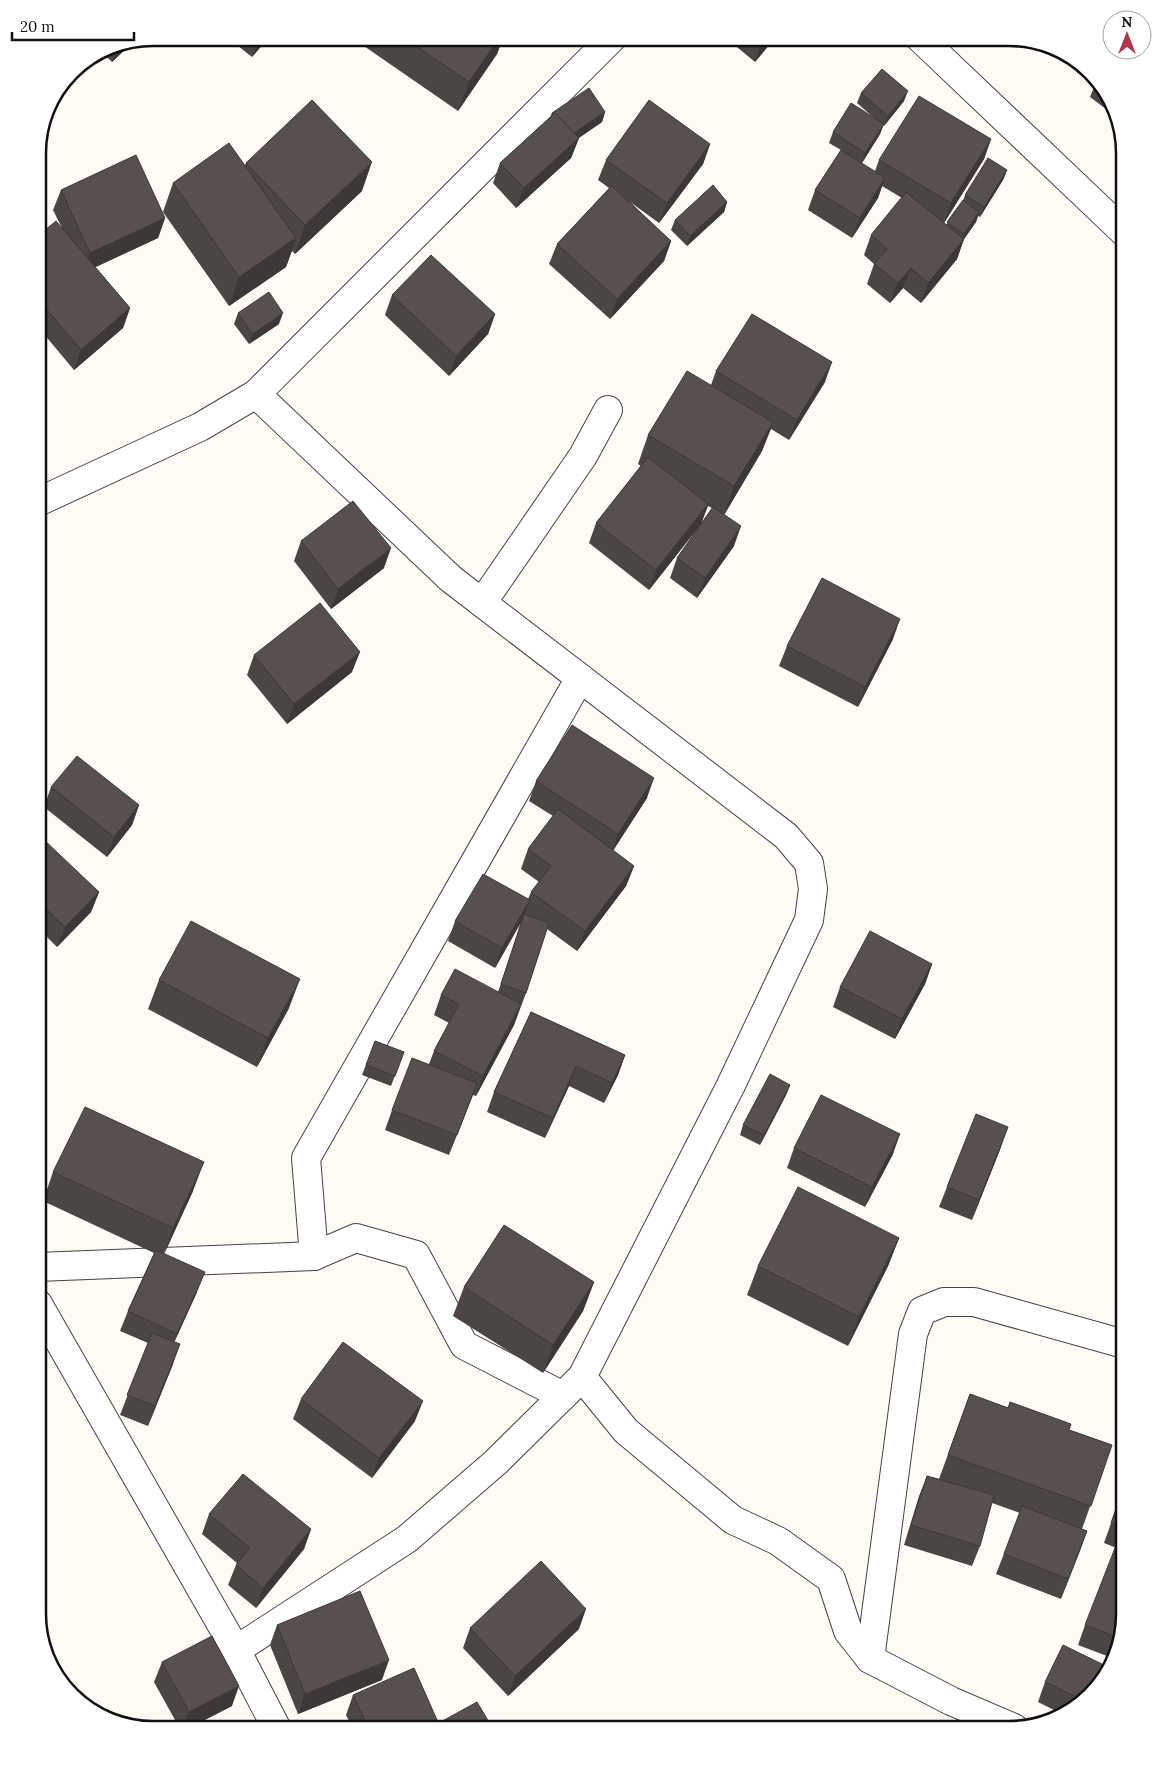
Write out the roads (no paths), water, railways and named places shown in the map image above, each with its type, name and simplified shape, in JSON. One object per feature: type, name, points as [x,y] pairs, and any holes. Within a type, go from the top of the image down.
[{"type":"street","points":[[46,498],[200,427],[256,394],[604,46]]},
{"type":"street","points":[[928,46],[1116,224]]},
{"type":"street","points":[[236,1650],[406,1539],[496,1462],[582,1377],[731,1086],[809,920],[813,889],[809,863],[786,836],[451,579],[256,394]]},
{"type":"street","points":[[482,603],[583,456],[608,410]]},
{"type":"street","points":[[314,1256],[306,1158],[580,678]]},
{"type":"street","points":[[46,1268],[314,1256],[356,1238],[416,1256],[464,1345],[563,1396]]},
{"type":"street","points":[[870,1659],[913,1334],[922,1311],[944,1302],[974,1302],[1116,1342]]},
{"type":"street","points":[[46,1318],[236,1650],[273,1721]]},
{"type":"street","points":[[582,1377],[626,1431],[733,1520],[778,1541],[831,1579],[848,1631],[870,1659],[951,1701],[998,1721]]}]
